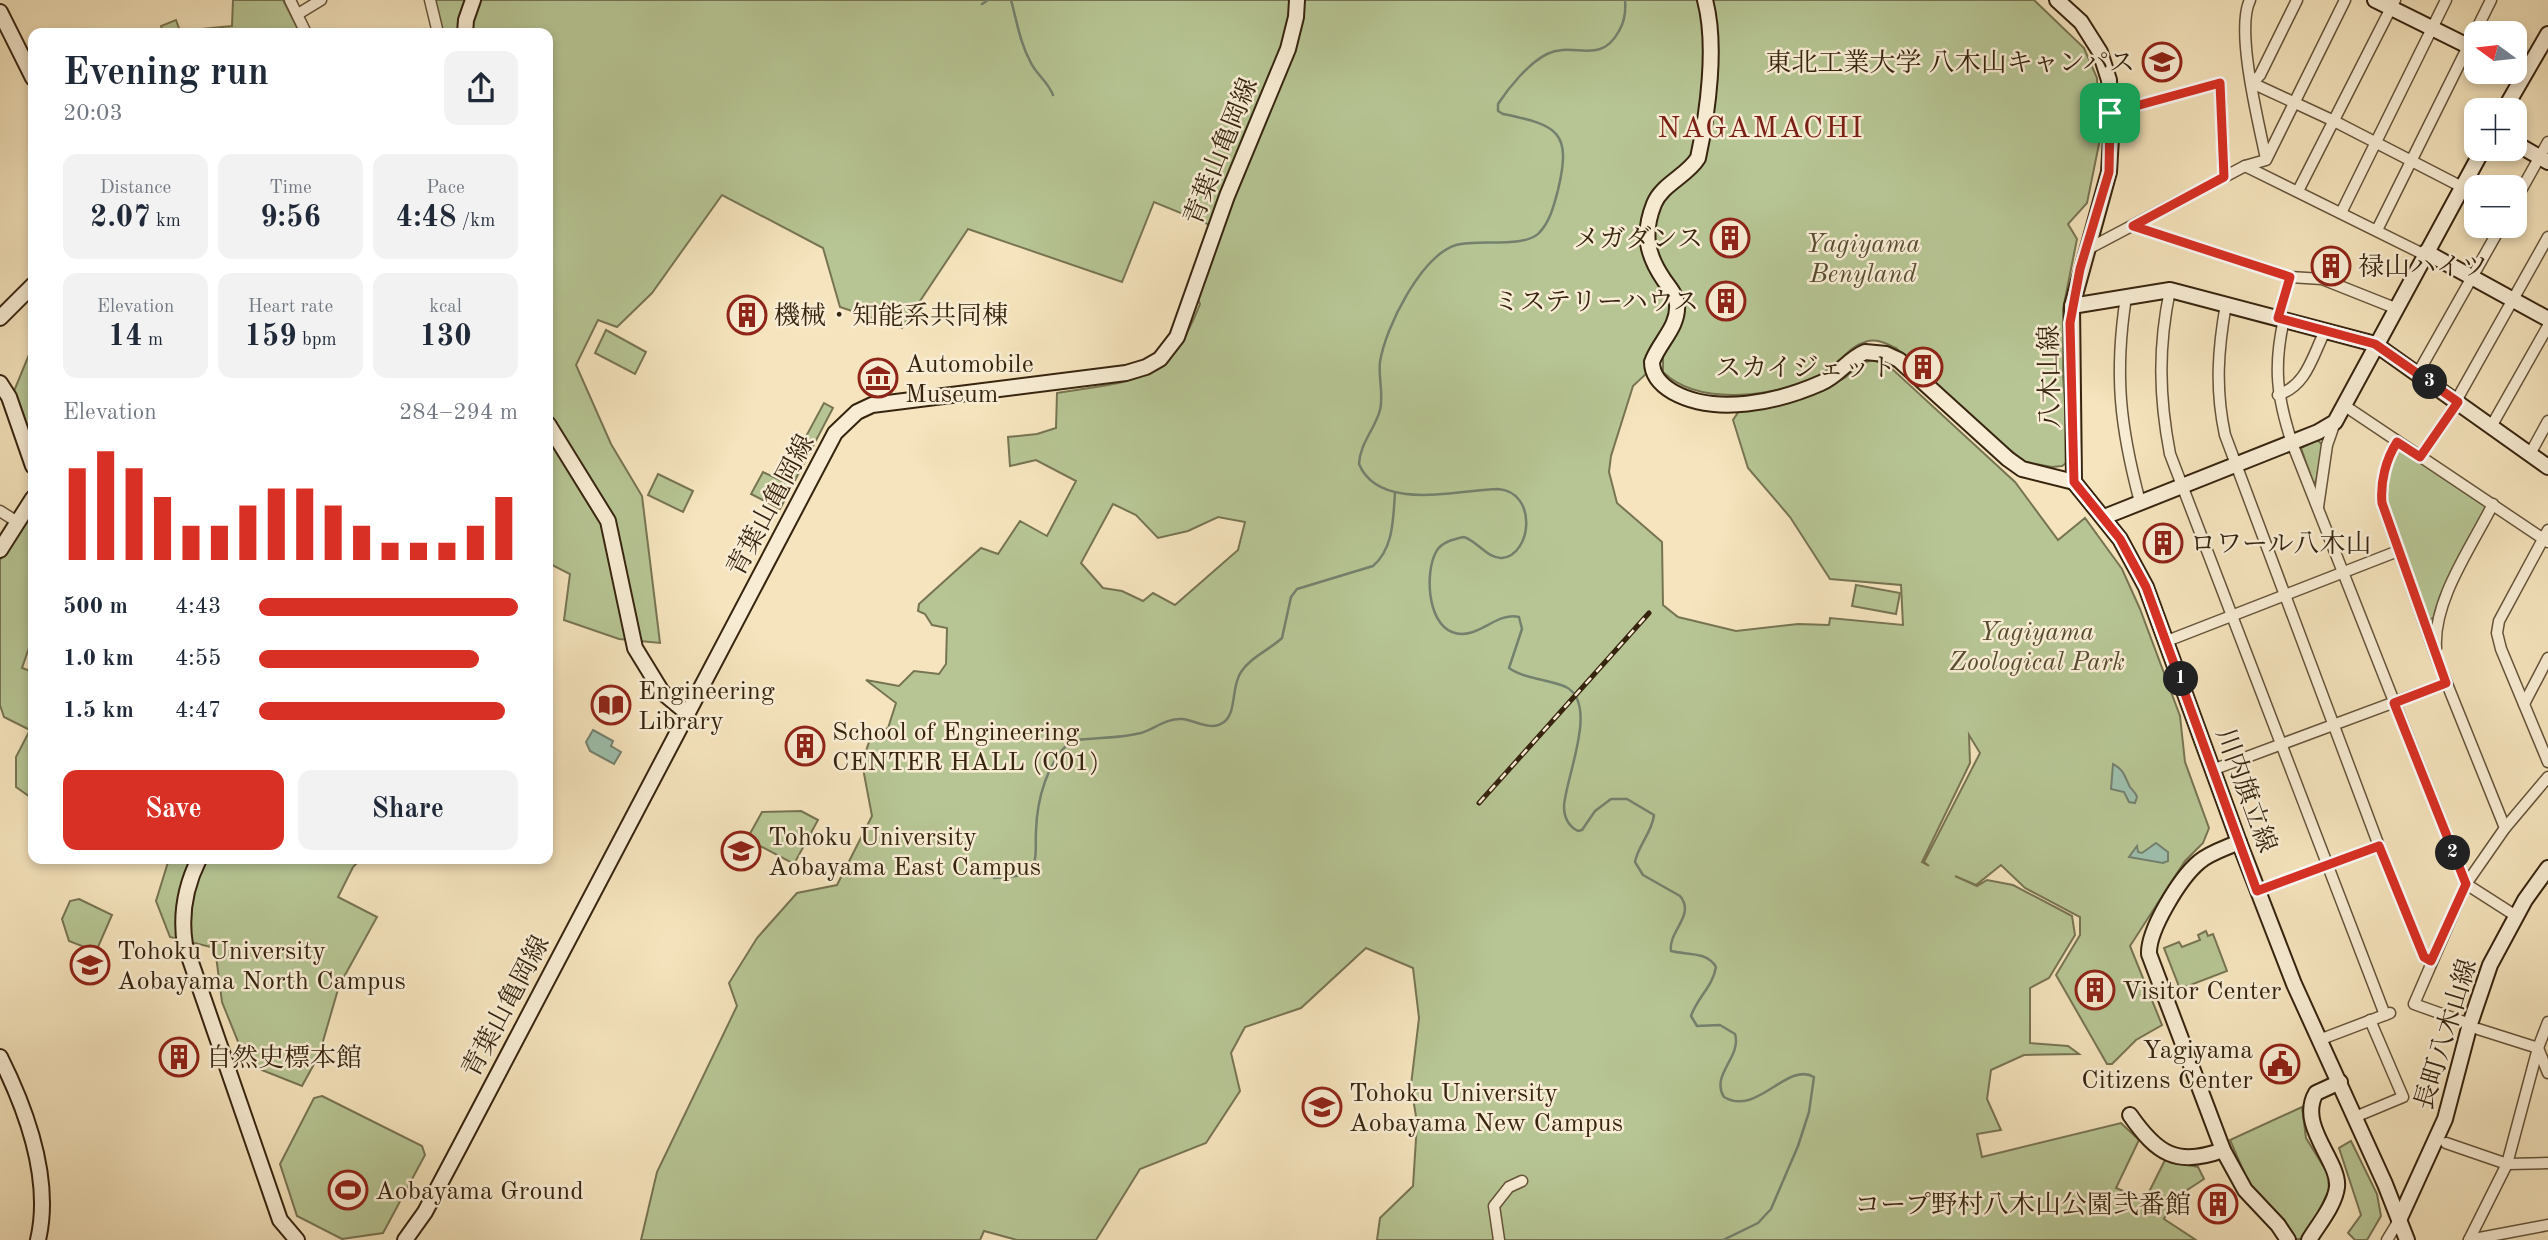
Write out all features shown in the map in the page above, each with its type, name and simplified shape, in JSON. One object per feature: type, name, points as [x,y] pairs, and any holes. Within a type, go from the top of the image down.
[{"type":"street","points":[[290,0],[304,28]]},
{"type":"street","points":[[298,14],[321,0]]},
{"type":"street","points":[[430,0],[437,28]]},
{"type":"street","points":[[466,28],[473,0]]},
{"type":"street","name":"青葉山亀岡線","points":[[405,1240],[425,1212],[835,433],[857,412],[872,405],[1126,373],[1146,367],[1171,348],[1184,320],[1227,196],[1288,49],[1297,0]]},
{"type":"street","points":[[1705,0],[1712,27],[1711,54],[1698,158],[1691,168],[1658,196],[1648,231],[1651,261],[1677,302],[1674,321],[1653,362],[1652,370],[1659,382],[1684,398],[1701,402],[1746,403],[1794,393],[1825,382],[1865,352],[1886,354],[1910,370],[2022,469],[2074,482]]},
{"type":"street","name":"八木山線","points":[[2057,0],[2081,22],[2100,52],[2109,80],[2109,172],[2072,306],[2074,482]]},
{"type":"street","points":[[2250,0],[2244,11],[2252,83],[2266,160]]},
{"type":"street","points":[[2252,83],[2260,75],[2297,0]]},
{"type":"street","points":[[2086,250],[2245,166],[2266,160],[2345,0]]},
{"type":"street","points":[[2375,0],[2393,4],[2464,45]]},
{"type":"street","points":[[2341,213],[2446,0]]},
{"type":"street","points":[[2483,21],[2491,0]]},
{"type":"street","points":[[2298,191],[2393,4]]},
{"type":"street","points":[[0,12],[28,68]]},
{"type":"street","points":[[2527,62],[2548,34]]},
{"type":"street","points":[[2377,230],[2464,64]]},
{"type":"street","points":[[2110,113],[2220,83],[2224,177]]},
{"type":"street","points":[[2252,83],[2334,121],[2462,187]]},
{"type":"street","points":[[2527,184],[2544,159],[2548,142]]},
{"type":"street","points":[[2527,150],[2544,159]]},
{"type":"street","points":[[2318,508],[2327,445],[2335,422],[2476,161]]},
{"type":"street","points":[[2245,166],[2426,253],[2548,319]]},
{"type":"street","points":[[2133,226],[2290,277],[2322,279],[2395,308]]},
{"type":"street","points":[[2420,457],[2457,401],[2548,237]]},
{"type":"street","points":[[2417,373],[2494,238]]},
{"type":"street","points":[[2290,277],[2281,318],[2278,395],[2291,443],[2466,884],[2516,916]]},
{"type":"street","points":[[0,318],[28,290]]},
{"type":"street","points":[[2072,306],[2170,290],[2375,344],[2548,467]]},
{"type":"street","points":[[2170,290],[2162,331],[2161,396],[2171,454],[2280,745],[2388,1014],[2319,1040]]},
{"type":"street","points":[[2126,296],[2119,356],[2120,411],[2126,450],[2140,502]]},
{"type":"street","points":[[2226,304],[2219,342],[2218,390],[2225,435],[2379,846],[2424,957],[2431,961]]},
{"type":"street","points":[[2492,425],[2548,326]]},
{"type":"street","points":[[2278,395],[2293,389],[2303,378],[2325,331]]},
{"type":"street","points":[[0,383],[9,397],[28,452]]},
{"type":"street","points":[[2345,406],[2546,537],[2499,621],[2497,633],[2501,649],[2548,762]]},
{"type":"street","points":[[2530,454],[2548,421]]},
{"type":"street","points":[[2104,517],[2291,443],[2335,422]]},
{"type":"street","points":[[553,432],[608,521],[635,648],[662,692],[686,712]]},
{"type":"street","points":[[2397,442],[2391,452],[2381,492],[2382,503],[2446,683],[2505,828]]},
{"type":"street","name":"川内旗立線","points":[[2074,482],[2104,517],[2140,576],[2257,891],[2407,1240]]},
{"type":"street","points":[[2437,659],[2435,635],[2441,605],[2493,504]]},
{"type":"street","points":[[0,550],[28,507]]},
{"type":"street","points":[[0,511],[19,523]]},
{"type":"street","points":[[2166,641],[2398,551]]},
{"type":"street","points":[[2524,704],[2548,657]]},
{"type":"street","points":[[2212,770],[2446,683]]},
{"type":"street","points":[[2538,1048],[2414,1004],[2466,884],[2505,828],[2548,777]]},
{"type":"street","points":[[2239,842],[2200,861],[2194,867],[2153,929],[2149,946],[2151,961],[2223,1150],[2245,1191],[2288,1240]]},
{"type":"street","points":[[2257,891],[2379,846]]},
{"type":"street","points":[[198,864],[186,893],[183,910],[185,945],[279,1220],[297,1240]]},
{"type":"street","name":"長町八木山線","points":[[2399,1220],[2437,1139],[2474,1027],[2490,965],[2516,916],[2548,868]]},
{"type":"street","points":[[2387,1240],[2424,1185],[2446,1143],[2474,1027],[2507,951],[2548,883]]},
{"type":"street","points":[[2355,1117],[2403,1097],[2370,1020]]},
{"type":"street","points":[[2469,1240],[2507,1164],[2538,1048],[2548,1022]]},
{"type":"street","points":[[2538,1048],[2548,1073]]},
{"type":"street","points":[[0,1058],[17,1092],[41,1181],[43,1199],[38,1240]]},
{"type":"street","points":[[2309,1240],[2333,1198],[2337,1181],[2314,1128],[2311,1106],[2316,1093],[2340,1082]]},
{"type":"street","points":[[2130,1115],[2152,1144],[2178,1157],[2196,1158],[2223,1150]]},
{"type":"street","points":[[2446,1143],[2507,1164],[2548,1163]]},
{"type":"street","points":[[1499,1240],[1494,1206],[1509,1187],[1522,1181]]},
{"type":"street","points":[[2469,1240],[2548,1225]]},
{"type":"green space","points":[[233,0],[283,0],[297,28],[211,28],[232,26]]},
{"type":"green space","points":[[434,0],[2034,0],[2084,48],[2097,78],[2099,144],[2087,203],[2068,224],[2077,239],[2063,309],[2063,376],[2069,461],[2062,466],[2052,467],[2026,462],[2003,445],[1896,348],[1873,341],[1859,344],[1828,370],[1805,382],[1763,393],[1741,395],[1698,391],[1679,383],[1663,372],[1663,358],[1633,386],[1611,456],[1609,472],[1617,503],[1662,542],[1663,605],[1678,617],[1736,631],[1798,624],[1829,625],[1830,618],[1903,625],[1901,585],[1830,579],[1790,517],[1748,468],[1733,420],[1739,411],[1823,390],[1846,377],[1859,364],[1873,360],[1889,366],[2015,482],[2058,540],[2085,518],[2122,569],[2140,609],[2180,716],[2185,762],[2209,828],[2203,843],[2185,861],[2130,946],[2162,1025],[2136,1040],[2112,1064],[2107,1064],[2056,975],[2080,935],[2080,917],[2025,888],[2001,865],[1976,885],[1955,876],[1977,886],[1987,880],[2013,885],[2072,916],[2075,935],[2049,978],[2030,988],[2030,1043],[2068,1046],[2079,1054],[2024,1055],[1991,1070],[1987,1099],[2001,1130],[1977,1134],[1982,1157],[2121,1123],[2139,1140],[2116,1188],[2145,1200],[2165,1160],[2198,1167],[2204,1179],[2175,1198],[2164,1219],[2196,1240],[1377,1240],[1380,1218],[1413,1186],[1417,1123],[1411,1085],[1419,1018],[1413,968],[1366,948],[1301,1008],[1245,1027],[1231,1053],[1240,1091],[1206,1143],[1140,1169],[1096,1240],[1017,1240],[984,1231],[980,1240],[641,1240],[657,1172],[737,1006],[729,983],[757,938],[797,893],[837,885],[872,816],[862,763],[871,736],[888,728],[896,703],[866,680],[899,686],[914,671],[939,674],[946,664],[947,628],[932,625],[925,614],[918,611],[919,604],[981,548],[998,554],[1020,521],[1047,536],[1076,481],[1036,460],[1010,466],[1008,437],[1037,434],[1056,428],[1057,393],[1128,380],[1146,374],[1162,364],[1176,350],[1200,304],[1197,297],[1220,229],[1154,202],[1122,282],[968,229],[902,328],[840,307],[823,248],[722,195],[652,293],[617,327],[598,320],[576,365],[611,444],[642,496],[660,643],[619,639],[564,620],[570,574],[553,566],[553,28],[441,28]],"holes":[[[1113,504],[1136,515],[1158,538],[1188,531],[1218,517],[1245,522],[1238,550],[1175,605],[1153,593],[1143,601],[1122,591],[1103,588],[1081,563]],[[1969,735],[1980,753],[1924,862],[1929,866],[1922,862],[1970,763]]]},
{"type":"green space","points":[[176,20],[179,28],[162,28],[161,26]]},
{"type":"green space","points":[[606,330],[646,352],[635,374],[595,353]]},
{"type":"green space","points":[[28,357],[28,432],[14,391]]},
{"type":"green space","points":[[824,403],[833,408],[780,509],[751,494],[763,472],[782,481]]},
{"type":"green space","points":[[2317,440],[2323,445],[2316,482],[2313,482],[2301,448]]},
{"type":"green space","points":[[2401,448],[2487,507],[2439,600],[2434,618],[2427,620],[2387,514],[2384,485],[2397,450]]},
{"type":"green space","points":[[658,474],[693,491],[683,512],[648,495]]},
{"type":"green space","points":[[28,512],[28,651],[22,668],[28,670],[28,729],[4,717],[0,705],[0,560]]},
{"type":"green space","points":[[1856,585],[1900,593],[1896,614],[1852,606]]},
{"type":"green space","points":[[28,734],[28,795],[16,787],[16,757]]},
{"type":"green space","points":[[801,811],[818,820],[794,864],[747,839],[762,812]]},
{"type":"green space","points":[[167,864],[356,864],[338,897],[377,917],[339,986],[319,1055],[302,1086],[247,1064],[222,1002],[215,948],[170,937],[156,901]]},
{"type":"green space","points":[[79,899],[112,915],[98,947],[92,950],[69,941],[62,919],[70,901]]},
{"type":"green space","points":[[2206,931],[2208,936],[2213,934],[2227,971],[2180,989],[2164,948],[2179,942],[2182,947],[2200,940],[2198,935]]},
{"type":"green space","name":"Aobayama Ground","points":[[322,1096],[422,1146],[425,1155],[383,1233],[342,1239],[297,1216],[280,1164],[314,1098]]},
{"type":"green space","points":[[2302,1107],[2306,1138],[2328,1174],[2329,1190],[2308,1233],[2301,1239],[2294,1239],[2250,1186],[2230,1140]]},
{"type":"green space","points":[[2351,1141],[2377,1194],[2381,1216],[2367,1240],[2355,1240],[2348,1233],[2361,1215],[2339,1148]]},
{"type":"shaded area","points":[[593,730],[613,741],[611,746],[621,752],[614,764],[590,751],[586,742]]},
{"type":"shaded area","points":[[2113,764],[2122,772],[2136,794],[2135,803],[2129,802],[2124,792],[2111,789]]},
{"type":"shaded area","points":[[2156,843],[2168,852],[2168,861],[2163,863],[2129,857],[2137,846],[2138,852],[2142,853]]},
{"type":"waterway","points":[[982,4],[988,0]]},
{"type":"waterway","points":[[1011,0],[1027,55],[1053,95]]},
{"type":"waterway","points":[[1625,0],[1623,23],[1612,42],[1595,50],[1567,50],[1547,54],[1520,76],[1498,104],[1498,111],[1537,122],[1556,134],[1561,143],[1562,171],[1551,213],[1543,229],[1532,238],[1512,242],[1456,245],[1430,263],[1418,278],[1397,313],[1383,348],[1380,362],[1380,410],[1362,449],[1359,464],[1369,479],[1383,488],[1401,493],[1421,495],[1498,489],[1511,493],[1520,501],[1525,511],[1526,524],[1520,546],[1512,554],[1497,558],[1464,537],[1448,542],[1438,549],[1430,572],[1430,596],[1437,618],[1444,627],[1461,634],[1478,630],[1502,618],[1519,617],[1522,629],[1509,668],[1566,687],[1575,696],[1580,709],[1580,724],[1564,806],[1572,827],[1578,831],[1582,830],[1595,811],[1611,799],[1627,799],[1654,815],[1635,862],[1643,875],[1680,896],[1684,903],[1685,910],[1673,937],[1671,951],[1702,956],[1716,967],[1712,980],[1691,1016],[1697,1026],[1720,1025],[1735,1034],[1734,1050],[1721,1081],[1724,1097],[1736,1101],[1748,1100],[1793,1076],[1804,1074],[1814,1077],[1809,1112],[1798,1146],[1771,1209],[1758,1223],[1723,1240]]},
{"type":"waterway","points":[[994,878],[1019,876],[1031,869],[1035,856],[1041,794],[1056,759],[1071,741],[1132,735],[1176,719],[1208,726],[1224,722],[1231,712],[1241,672],[1282,638],[1291,597],[1297,589],[1373,566],[1380,559],[1389,542],[1395,493]]},
{"type":"railway","points":[[1479,803],[1649,613]]},
{"type":"place","name":"東北工業大学 八木山キャンパス","points":[[2162,62]]},
{"type":"place","name":"メガダンス","points":[[1730,238]]},
{"type":"place","name":"禄山ハイツ","points":[[2331,266]]},
{"type":"place","name":"ミステリーハウス","points":[[1726,301]]},
{"type":"place","name":"機械・知能系共同棟","points":[[747,315]]},
{"type":"place","name":"スカイジェット","points":[[1923,367]]},
{"type":"place","name":"Automobile Museum","points":[[878,378]]},
{"type":"place","name":"ロワール八木山","points":[[2163,543]]},
{"type":"place","name":"Engineering Library","points":[[611,705]]},
{"type":"place","name":"School of Engineering CENTER HALL (C01)","points":[[805,746]]},
{"type":"place","name":"Tohoku University Aobayama East Campus","points":[[741,851]]},
{"type":"place","name":"Tohoku University Aobayama North Campus","points":[[90,965]]},
{"type":"place","name":"Visitor Center","points":[[2095,990]]},
{"type":"place","name":"自然史標本館","points":[[179,1057]]},
{"type":"place","name":"Yagiyama Citizens Center","points":[[2280,1064]]},
{"type":"place","name":"Tohoku University Aobayama New Campus","points":[[1322,1107]]},
{"type":"place","name":"Aobayama Ground","points":[[348,1190]]},
{"type":"place","name":"コープ野村八木山公園弐番館","points":[[2218,1204]]},
{"type":"district","name":"NAGAMACHI","points":[[1761,127]]},
{"type":"route","points":[[2220,83],[2224,177],[2133,226],[2290,277],[2278,318],[2375,344],[2458,402],[2420,457],[2397,442],[2383,477],[2381,492],[2382,503],[2446,683],[2394,703],[2466,884],[2431,961],[2424,957],[2379,846],[2257,891],[2146,587],[2120,539],[2074,482],[2076,460],[2070,323],[2080,269],[2109,172],[2112,138],[2110,113],[2220,83]]},
{"type":"park label","name":"Yagiyama Benyland","points":[[1863,258]]},
{"type":"park label","name":"Yagiyama Zoological Park","points":[[2037,646]]}]
